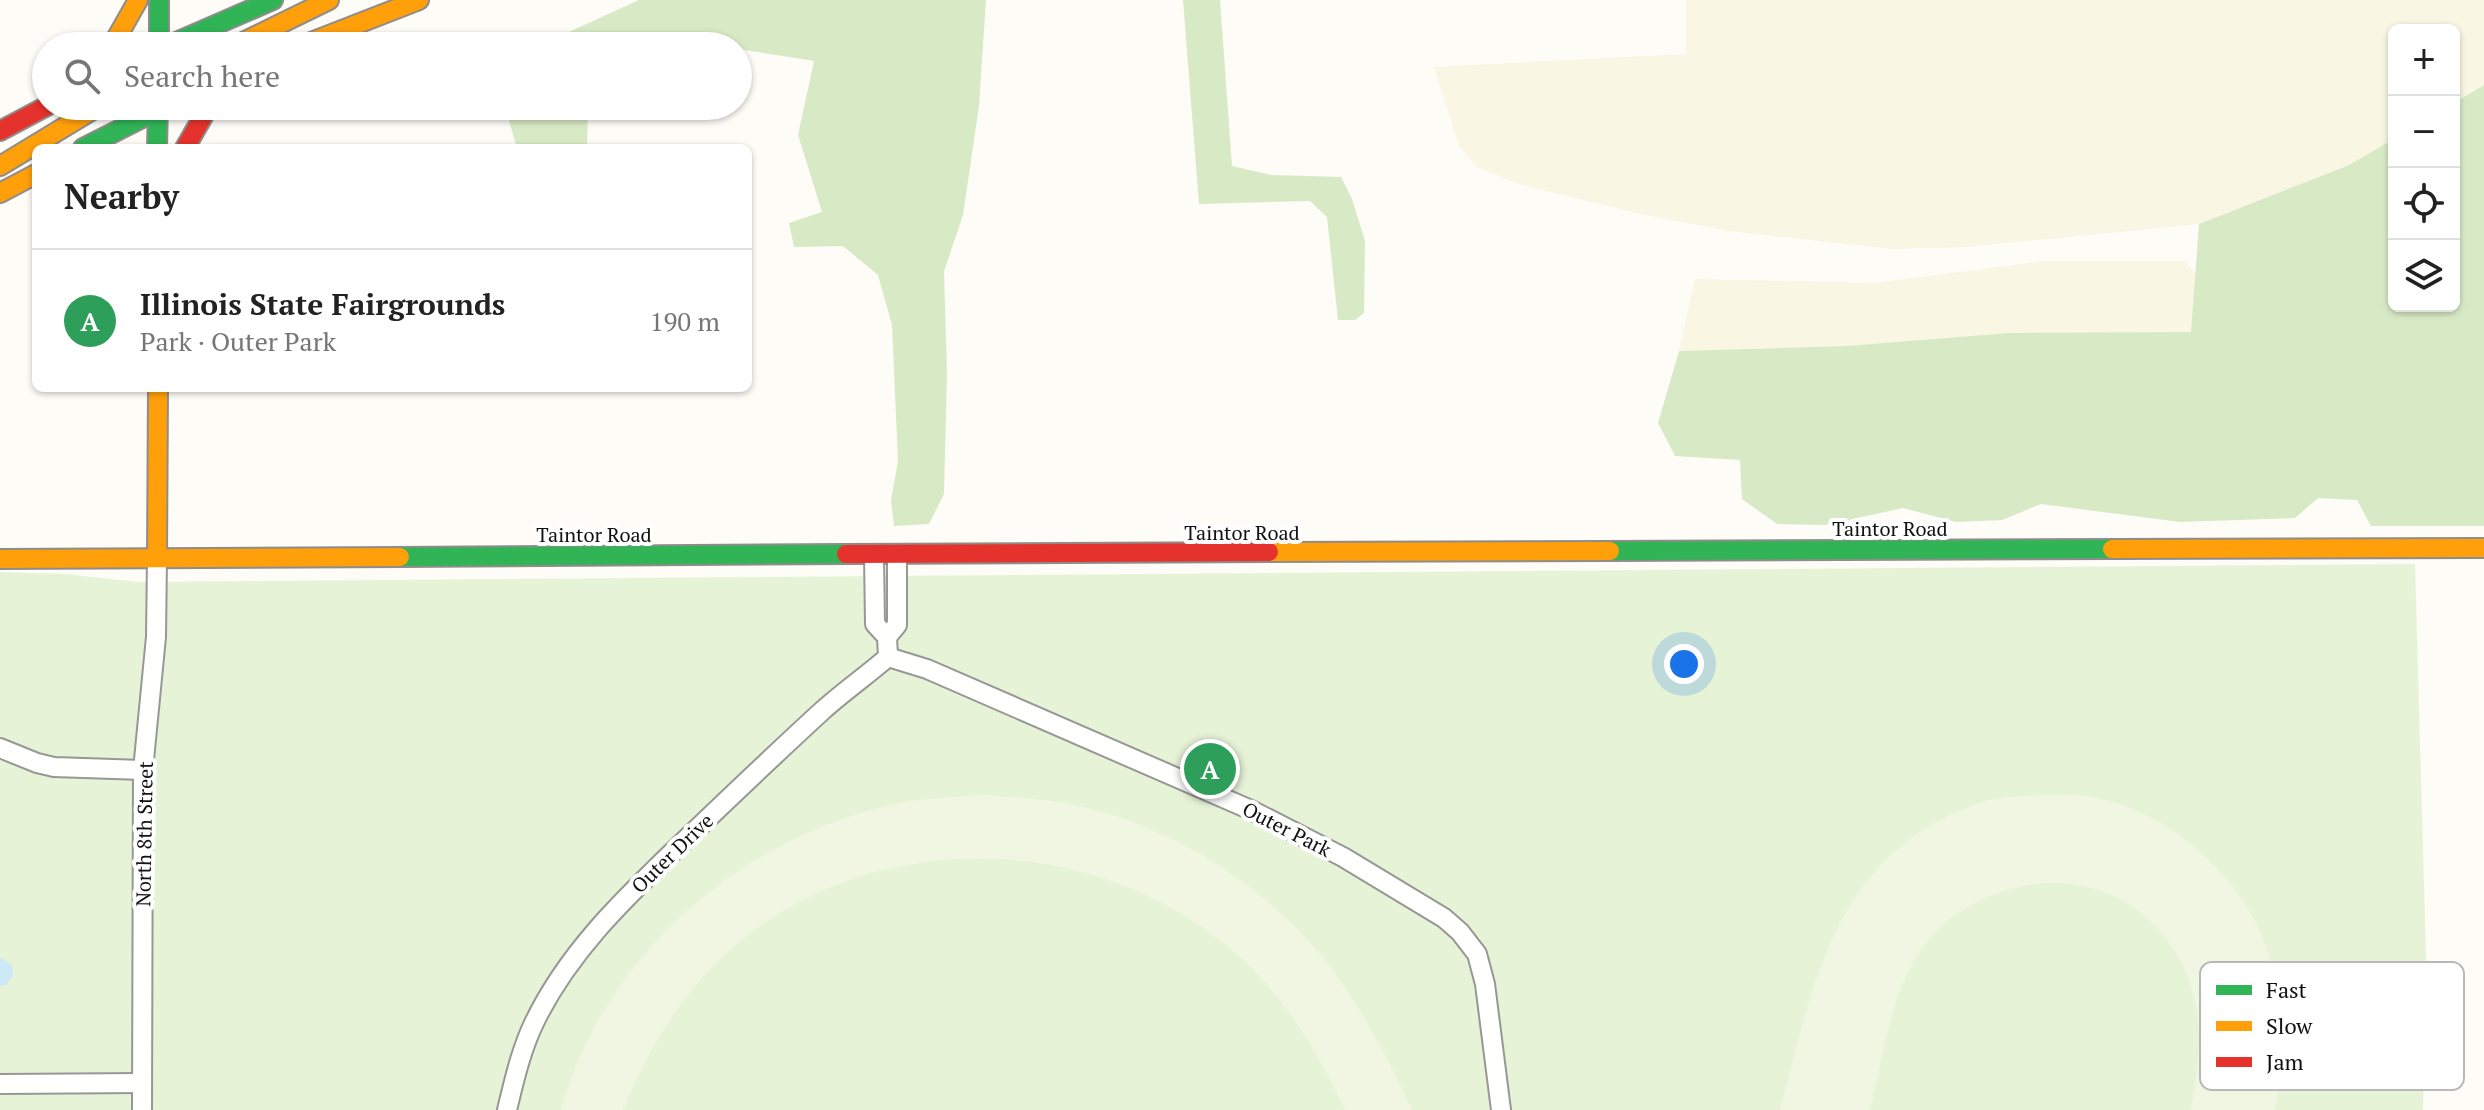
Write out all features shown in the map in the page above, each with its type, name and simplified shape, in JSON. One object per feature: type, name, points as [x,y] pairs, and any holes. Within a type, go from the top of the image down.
[{"type":"main road","points":[[121,32],[138,0]]},
{"type":"main road","points":[[159,0],[159,32]]},
{"type":"main road","points":[[199,32],[273,0]]},
{"type":"main road","points":[[264,32],[329,0]]},
{"type":"main road","points":[[337,32],[419,0]]},
{"type":"main road","points":[[0,131],[32,114]]},
{"type":"main road","points":[[36,144],[76,120]]},
{"type":"main road","points":[[91,144],[136,120]]},
{"type":"main road","points":[[157,144],[160,120]]},
{"type":"main road","points":[[187,144],[201,120]]},
{"type":"main road","points":[[0,166],[32,147]]},
{"type":"main road","points":[[0,193],[32,176]]},
{"type":"main road","points":[[0,209],[32,191]]},
{"type":"main road","points":[[157,558],[158,392]]},
{"type":"main road","name":"Taintor Road","points":[[0,559],[2484,548]]},
{"type":"street","points":[[874,554],[875,624],[887,637],[888,657]]},
{"type":"street","points":[[887,637],[897,625],[897,554]]},
{"type":"street","name":"North 8th Street","points":[[142,1110],[143,770],[156,637],[157,558]]},
{"type":"street","name":"Outer Drive","points":[[507,1110],[518,1066],[534,1024],[555,985],[583,945],[615,907],[711,814],[824,710],[888,657]]},
{"type":"street","name":"Outer Park","points":[[888,657],[939,674],[1251,810],[1343,857],[1444,918],[1477,954],[1485,984],[1501,1110]]},
{"type":"street","points":[[0,748],[54,767],[143,770]]},
{"type":"street","points":[[0,1084],[142,1083]]},
{"type":"shaded area","points":[[1686,0],[2484,0],[2484,85],[2460,99],[2460,24],[2388,24],[2388,142],[2349,165],[2199,224],[1967,247],[1892,249],[1729,231],[1645,215],[1518,184],[1477,167],[1459,146],[1434,67],[1686,54]]},
{"type":"shaded area","points":[[2043,261],[2185,261],[2196,274],[2191,333],[2008,333],[1846,346],[1679,351],[1695,279],[1875,283]]},
{"type":"green space","points":[[639,0],[986,0],[979,106],[963,215],[944,271],[947,374],[944,494],[929,524],[894,526],[891,500],[898,461],[892,325],[878,275],[843,246],[794,247],[789,223],[822,212],[798,135],[814,61],[752,51],[752,32],[569,32]]},
{"type":"green space","points":[[1183,0],[1220,0],[1232,166],[1271,175],[1341,177],[1352,199],[1365,241],[1364,313],[1355,320],[1338,320],[1327,217],[1310,201],[1199,204]]},
{"type":"green space","points":[[2484,85],[2484,526],[2371,526],[2357,500],[2318,498],[2295,518],[2180,522],[2041,504],[2002,520],[1956,522],[1903,508],[1825,525],[1777,524],[1742,499],[1740,460],[1675,456],[1658,423],[1679,351],[1846,346],[2008,333],[2191,332],[2199,224],[2349,165],[2388,142],[2388,312],[2460,312],[2460,99]]},
{"type":"green space","points":[[509,120],[588,120],[587,144],[516,144]]},
{"type":"green space","points":[[2415,564],[2426,962],[2200,962],[2200,1090],[2423,1090],[2423,1110],[0,1110],[0,572],[66,574],[138,582]]},
{"type":"green space","points":[[981,795],[1054,802],[1118,817],[1195,851],[1231,874],[1265,899],[1324,959],[1366,1020],[1412,1110],[1345,1110],[1316,1054],[1267,984],[1194,922],[1128,887],[1056,866],[982,858],[908,865],[837,885],[771,919],[712,967],[684,999],[650,1053],[623,1110],[561,1110],[581,1054],[609,1002],[644,955],[684,913],[730,877],[780,846],[833,822],[890,805]]},
{"type":"green space","points":[[2072,795],[2117,803],[2146,815],[2174,832],[2223,875],[2243,900],[2259,928],[2271,962],[2200,962],[2200,1090],[2278,1090],[2275,1110],[2191,1110],[2199,1041],[2196,1006],[2186,972],[2169,943],[2149,919],[2125,902],[2098,890],[2069,884],[2038,884],[2008,890],[1977,902],[1949,920],[1925,944],[1913,962],[1896,1002],[1870,1110],[1780,1110],[1820,970],[1838,927],[1861,889],[1891,855],[1929,826],[1985,801]]},
{"type":"water","points":[[0,957],[12,965],[13,976],[6,985],[0,986]]},
{"type":"traffic: fast","points":[[159,0],[159,32]]},
{"type":"traffic: fast","points":[[199,32],[273,0]]},
{"type":"traffic: fast","points":[[91,144],[138,120]]},
{"type":"traffic: fast","points":[[157,144],[158,120]]},
{"type":"traffic: fast","points":[[1610,551],[2112,549]]},
{"type":"traffic: fast","points":[[400,557],[846,554]]},
{"type":"traffic: slow","points":[[120,32],[138,0]]},
{"type":"traffic: slow","points":[[264,32],[329,0]]},
{"type":"traffic: slow","points":[[337,32],[419,0]]},
{"type":"traffic: slow","points":[[36,144],[76,120]]},
{"type":"traffic: slow","points":[[0,166],[32,147]]},
{"type":"traffic: slow","points":[[0,193],[32,176]]},
{"type":"traffic: slow","points":[[157,558],[158,392]]},
{"type":"traffic: slow","points":[[2112,549],[2484,548]]},
{"type":"traffic: slow","points":[[1269,552],[1610,551]]},
{"type":"traffic: slow","points":[[0,559],[400,557]]},
{"type":"traffic: jam","points":[[0,131],[32,114]]},
{"type":"traffic: jam","points":[[187,144],[201,120]]},
{"type":"traffic: jam","points":[[846,554],[1269,552]]},
{"type":"place","name":"Illinois State Fairgrounds","points":[[1210,769]]}]
